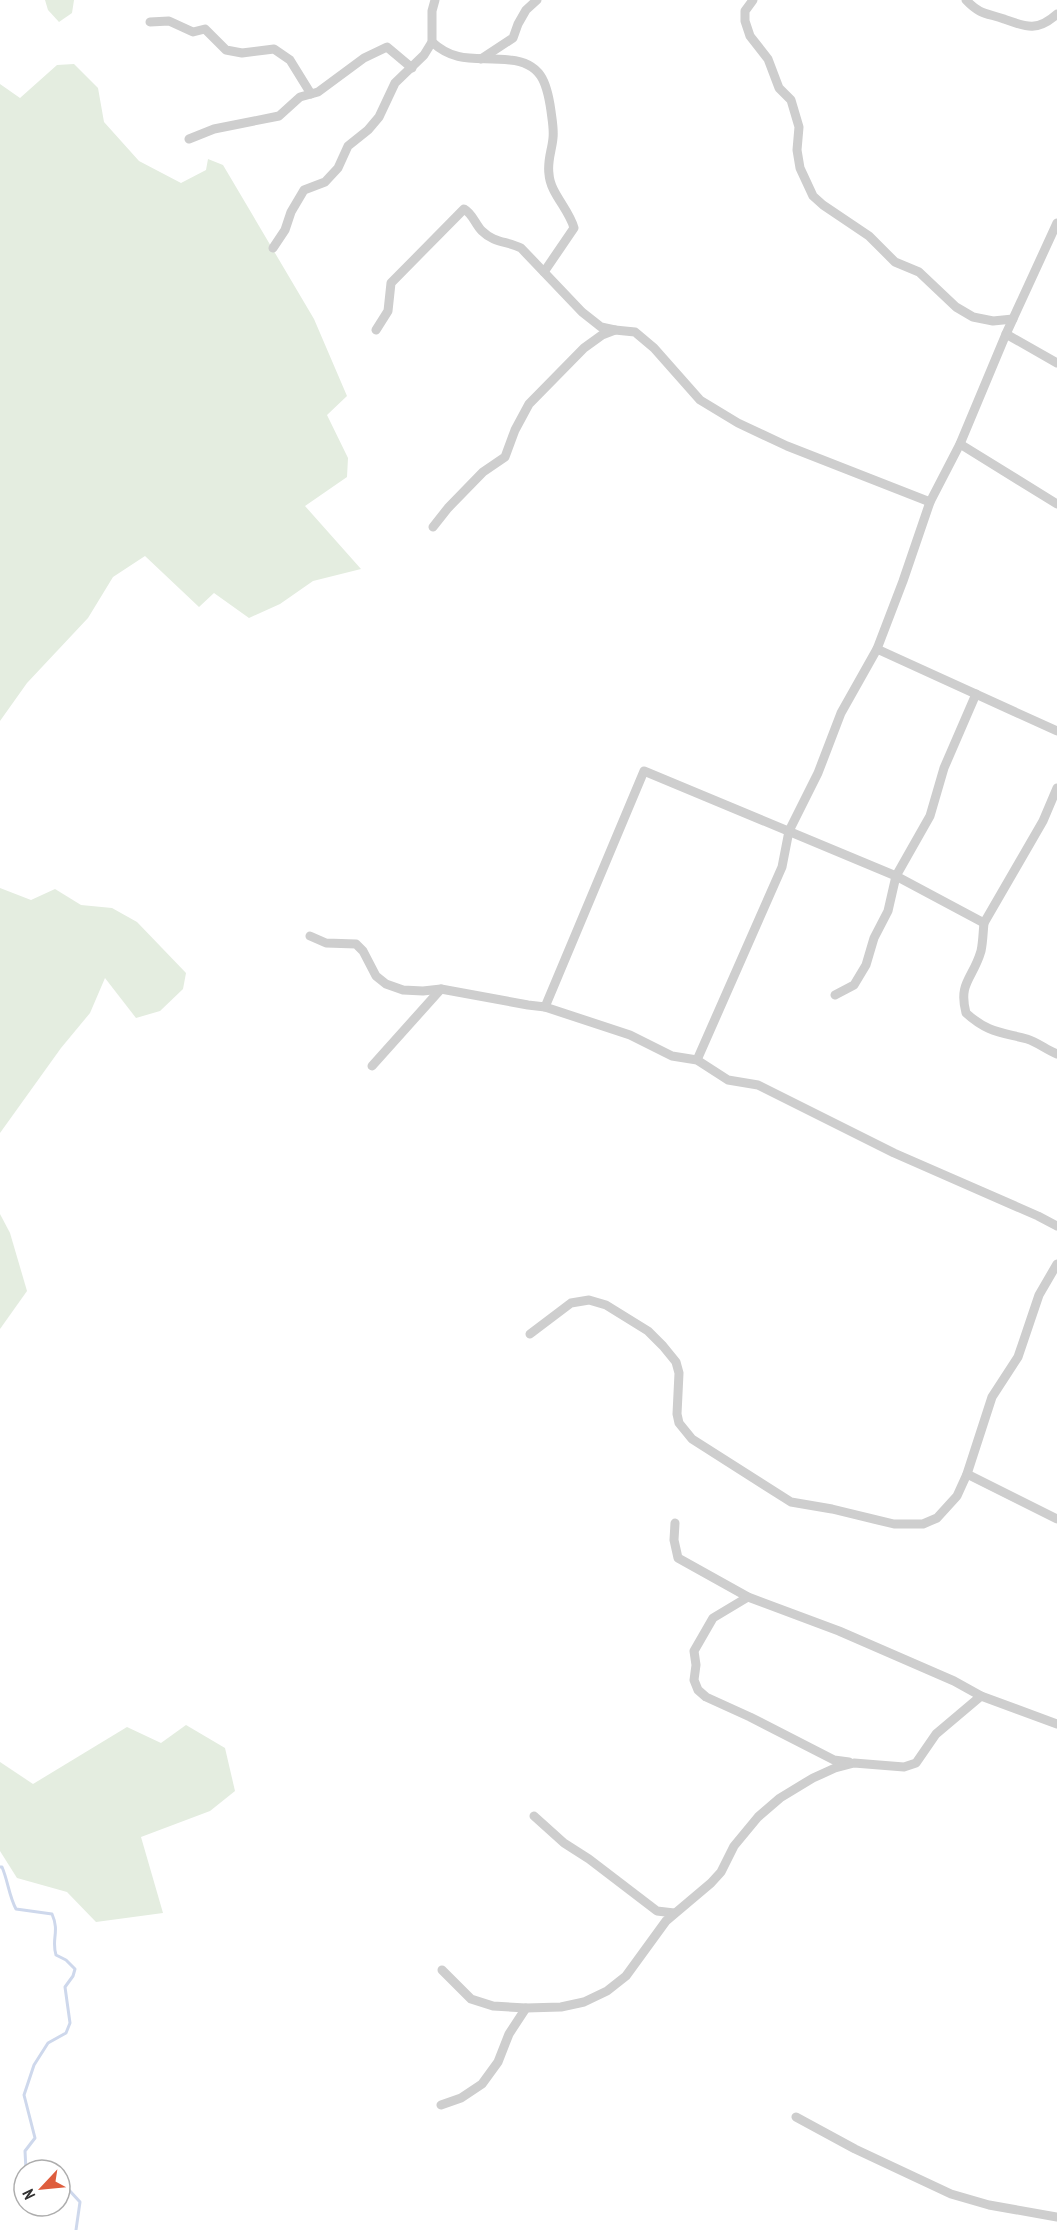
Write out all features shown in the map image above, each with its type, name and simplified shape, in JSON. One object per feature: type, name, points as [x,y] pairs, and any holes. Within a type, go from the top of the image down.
[{"type":"street","points":[[273,248],[285,231],[291,212],[304,190],[325,182],[338,168],[348,146],[368,130],[385,106],[395,83],[424,55],[432,42],[432,11],[435,0]]},
{"type":"street","points":[[481,59],[513,38],[526,10],[537,0]]},
{"type":"street","points":[[753,0],[745,11],[745,21],[750,36],[768,59],[779,88],[791,100],[799,127],[797,150],[800,168],[813,196],[869,236],[895,262],[919,272],[956,307],[973,317],[993,321],[1013,320]]},
{"type":"street","points":[[966,0],[975,10],[1020,27],[1032,27],[1057,14]]},
{"type":"street","points":[[150,22],[169,21],[193,32],[205,29],[226,50],[242,52],[274,49],[290,60],[311,94]]},
{"type":"street","points":[[432,42],[443,52],[458,58],[524,62],[540,74],[547,87],[553,138],[549,159],[549,177],[571,217],[574,228],[544,272]]},
{"type":"street","points":[[189,139],[214,129],[279,116],[300,97],[318,92],[364,58],[387,47],[412,68]]},
{"type":"street","points":[[376,330],[388,311],[392,283],[464,210],[481,230],[496,241],[510,243],[521,248],[582,312],[601,327],[635,332],[654,348],[700,400],[738,423],[787,446],[930,502]]},
{"type":"street","points":[[697,1060],[782,867],[789,831],[818,773],[841,713],[877,649],[930,502],[960,444],[1006,334],[1055,235],[1057,223]]},
{"type":"street","points":[[433,527],[483,472],[505,457],[515,430],[537,395],[584,348],[602,335],[615,330]]},
{"type":"street","points":[[1006,334],[1057,363]]},
{"type":"street","points":[[960,444],[1057,504]]},
{"type":"street","points":[[877,649],[1057,731]]},
{"type":"street","points":[[835,995],[854,985],[866,965],[874,938],[888,911],[896,876],[930,816],[944,768],[976,694]]},
{"type":"street","points":[[545,1007],[644,771],[896,876],[984,923]]},
{"type":"street","points":[[1057,788],[1043,821],[984,923],[981,950],[976,966],[965,984],[962,997],[966,1013],[990,1030],[1011,1037],[1029,1039],[1057,1054]]},
{"type":"street","points":[[310,936],[326,943],[356,944],[363,951],[376,976],[386,984],[402,990],[441,989],[505,1002],[545,1007],[630,1035],[672,1056],[697,1060],[728,1080],[758,1085],[894,1153],[1057,1226]]},
{"type":"street","points":[[372,1066],[441,989]]},
{"type":"street","points":[[530,1334],[571,1304],[589,1300],[606,1305],[648,1332],[676,1362],[679,1373],[677,1414],[679,1423],[692,1439],[791,1502],[894,1524],[923,1524],[937,1518],[957,1496],[967,1474],[992,1397],[1018,1357],[1039,1296],[1057,1264]]},
{"type":"street","points":[[967,1474],[1057,1519]]},
{"type":"street","points":[[675,1523],[674,1540],[678,1558],[748,1598],[839,1631],[954,1681],[981,1696],[1057,1724]]},
{"type":"street","points":[[748,1598],[713,1618],[694,1651],[696,1665],[694,1680],[698,1690],[706,1698],[750,1717],[834,1760],[904,1767],[916,1763],[936,1734],[981,1696]]},
{"type":"street","points":[[442,1970],[471,1999],[493,2006],[526,2008],[573,2004],[584,2002],[607,1991],[626,1976],[666,1921],[721,1872],[734,1846],[758,1817],[780,1798],[813,1778],[835,1768],[854,1763]]},
{"type":"street","points":[[534,1816],[564,1843],[657,1911],[674,1913]]},
{"type":"street","points":[[441,2105],[460,2098],[482,2084],[498,2062],[509,2034],[526,2008]]},
{"type":"street","points":[[796,2116],[855,2149],[951,2194],[989,2205],[1057,2217]]},
{"type":"shaded area","points":[[45,0],[74,0],[72,13],[59,22],[48,10]]},
{"type":"shaded area","points":[[74,64],[98,88],[104,122],[139,161],[181,183],[206,170],[208,159],[223,165],[314,319],[347,396],[327,415],[348,458],[347,477],[305,506],[361,569],[313,581],[280,604],[249,618],[214,593],[199,607],[145,556],[113,577],[88,618],[27,683],[0,721],[0,84],[20,98],[57,65]]},
{"type":"shaded area","points":[[0,888],[31,900],[55,889],[81,905],[112,908],[137,922],[186,973],[183,989],[160,1011],[136,1018],[105,978],[90,1013],[61,1048],[0,1133]]},
{"type":"shaded area","points":[[0,1214],[10,1233],[27,1291],[0,1329]]},
{"type":"shaded area","points":[[186,1725],[225,1748],[235,1791],[210,1811],[141,1837],[163,1913],[96,1922],[67,1892],[17,1878],[0,1851],[0,1762],[33,1784],[127,1727],[161,1743]]},
{"type":"waterway","points":[[0,1867],[4,1872],[16,1909],[52,1914],[55,1926],[56,1955],[66,1960],[75,1969],[65,1987],[70,2023],[66,2033],[48,2043],[34,2065],[24,2095],[35,2138],[25,2151],[25,2158]]},
{"type":"waterway","points":[[72,2193],[80,2202],[76,2230]]}]
